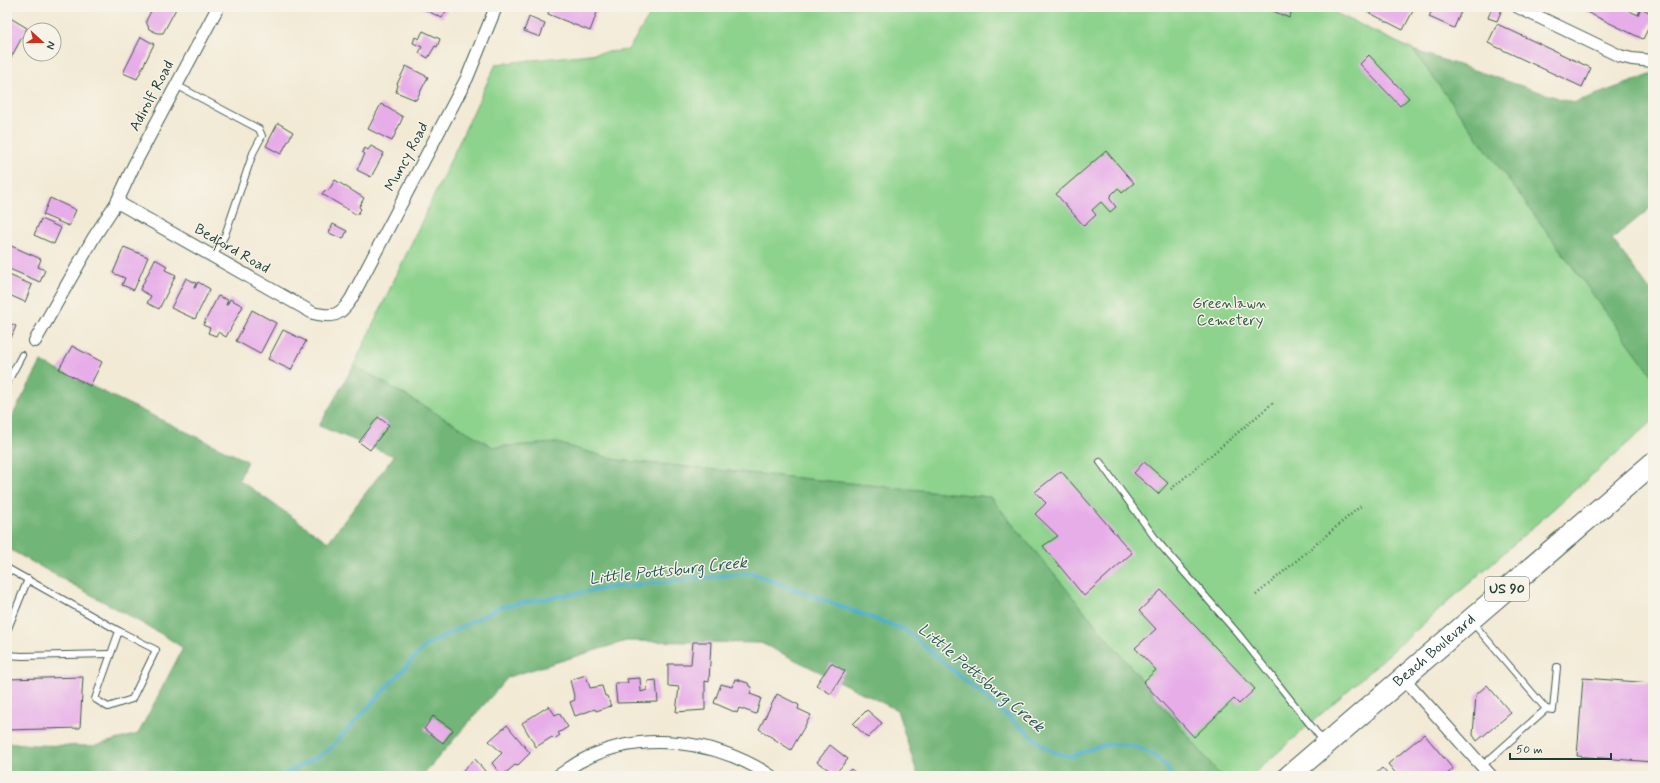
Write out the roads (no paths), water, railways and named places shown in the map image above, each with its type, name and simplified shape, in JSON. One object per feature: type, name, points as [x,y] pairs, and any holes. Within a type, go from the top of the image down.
[{"type":"highway","name":"Beach Boulevard","points":[[1289,776],[1653,463]]},
{"type":"street","name":"Adirolf Road","points":[[35,341],[94,237],[117,202],[134,165],[218,7]]},
{"type":"street","name":"Muncy Road","points":[[335,316],[344,309],[362,278],[467,78],[496,7]]},
{"type":"street","points":[[1518,7],[1620,56],[1653,61]]},
{"type":"street","name":"Bedford Road","points":[[117,202],[313,313],[325,316],[335,316]]},
{"type":"street","points":[[1403,678],[1491,776]]},
{"type":"street","points":[[558,776],[582,761],[606,751],[629,745],[657,742],[686,744],[710,748],[736,757],[771,776]]},
{"type":"lane","points":[[176,85],[259,129],[262,136],[253,153],[225,235],[213,257]]},
{"type":"lane","points":[[7,383],[22,355]]},
{"type":"lane","points":[[1100,462],[1158,542],[1239,635],[1326,744]]},
{"type":"lane","points":[[7,568],[156,650],[132,699],[108,708],[95,699],[119,631]]},
{"type":"lane","points":[[7,631],[28,579]]},
{"type":"lane","points":[[1470,620],[1546,709],[1553,710],[1557,667]]},
{"type":"lane","points":[[7,655],[110,654]]},
{"type":"lane","points":[[1482,766],[1546,709]]},
{"type":"waterway","name":"Little Pottsburg Creek","points":[[281,776],[328,751],[425,646],[500,607],[607,588],[751,573],[905,630],[1047,749],[1068,756],[1077,755],[1105,745],[1118,744],[1132,746],[1146,751],[1158,758],[1172,776]]},
{"type":"park label","name":"Greenlawn Cemetery","points":[[1230,312]]}]
